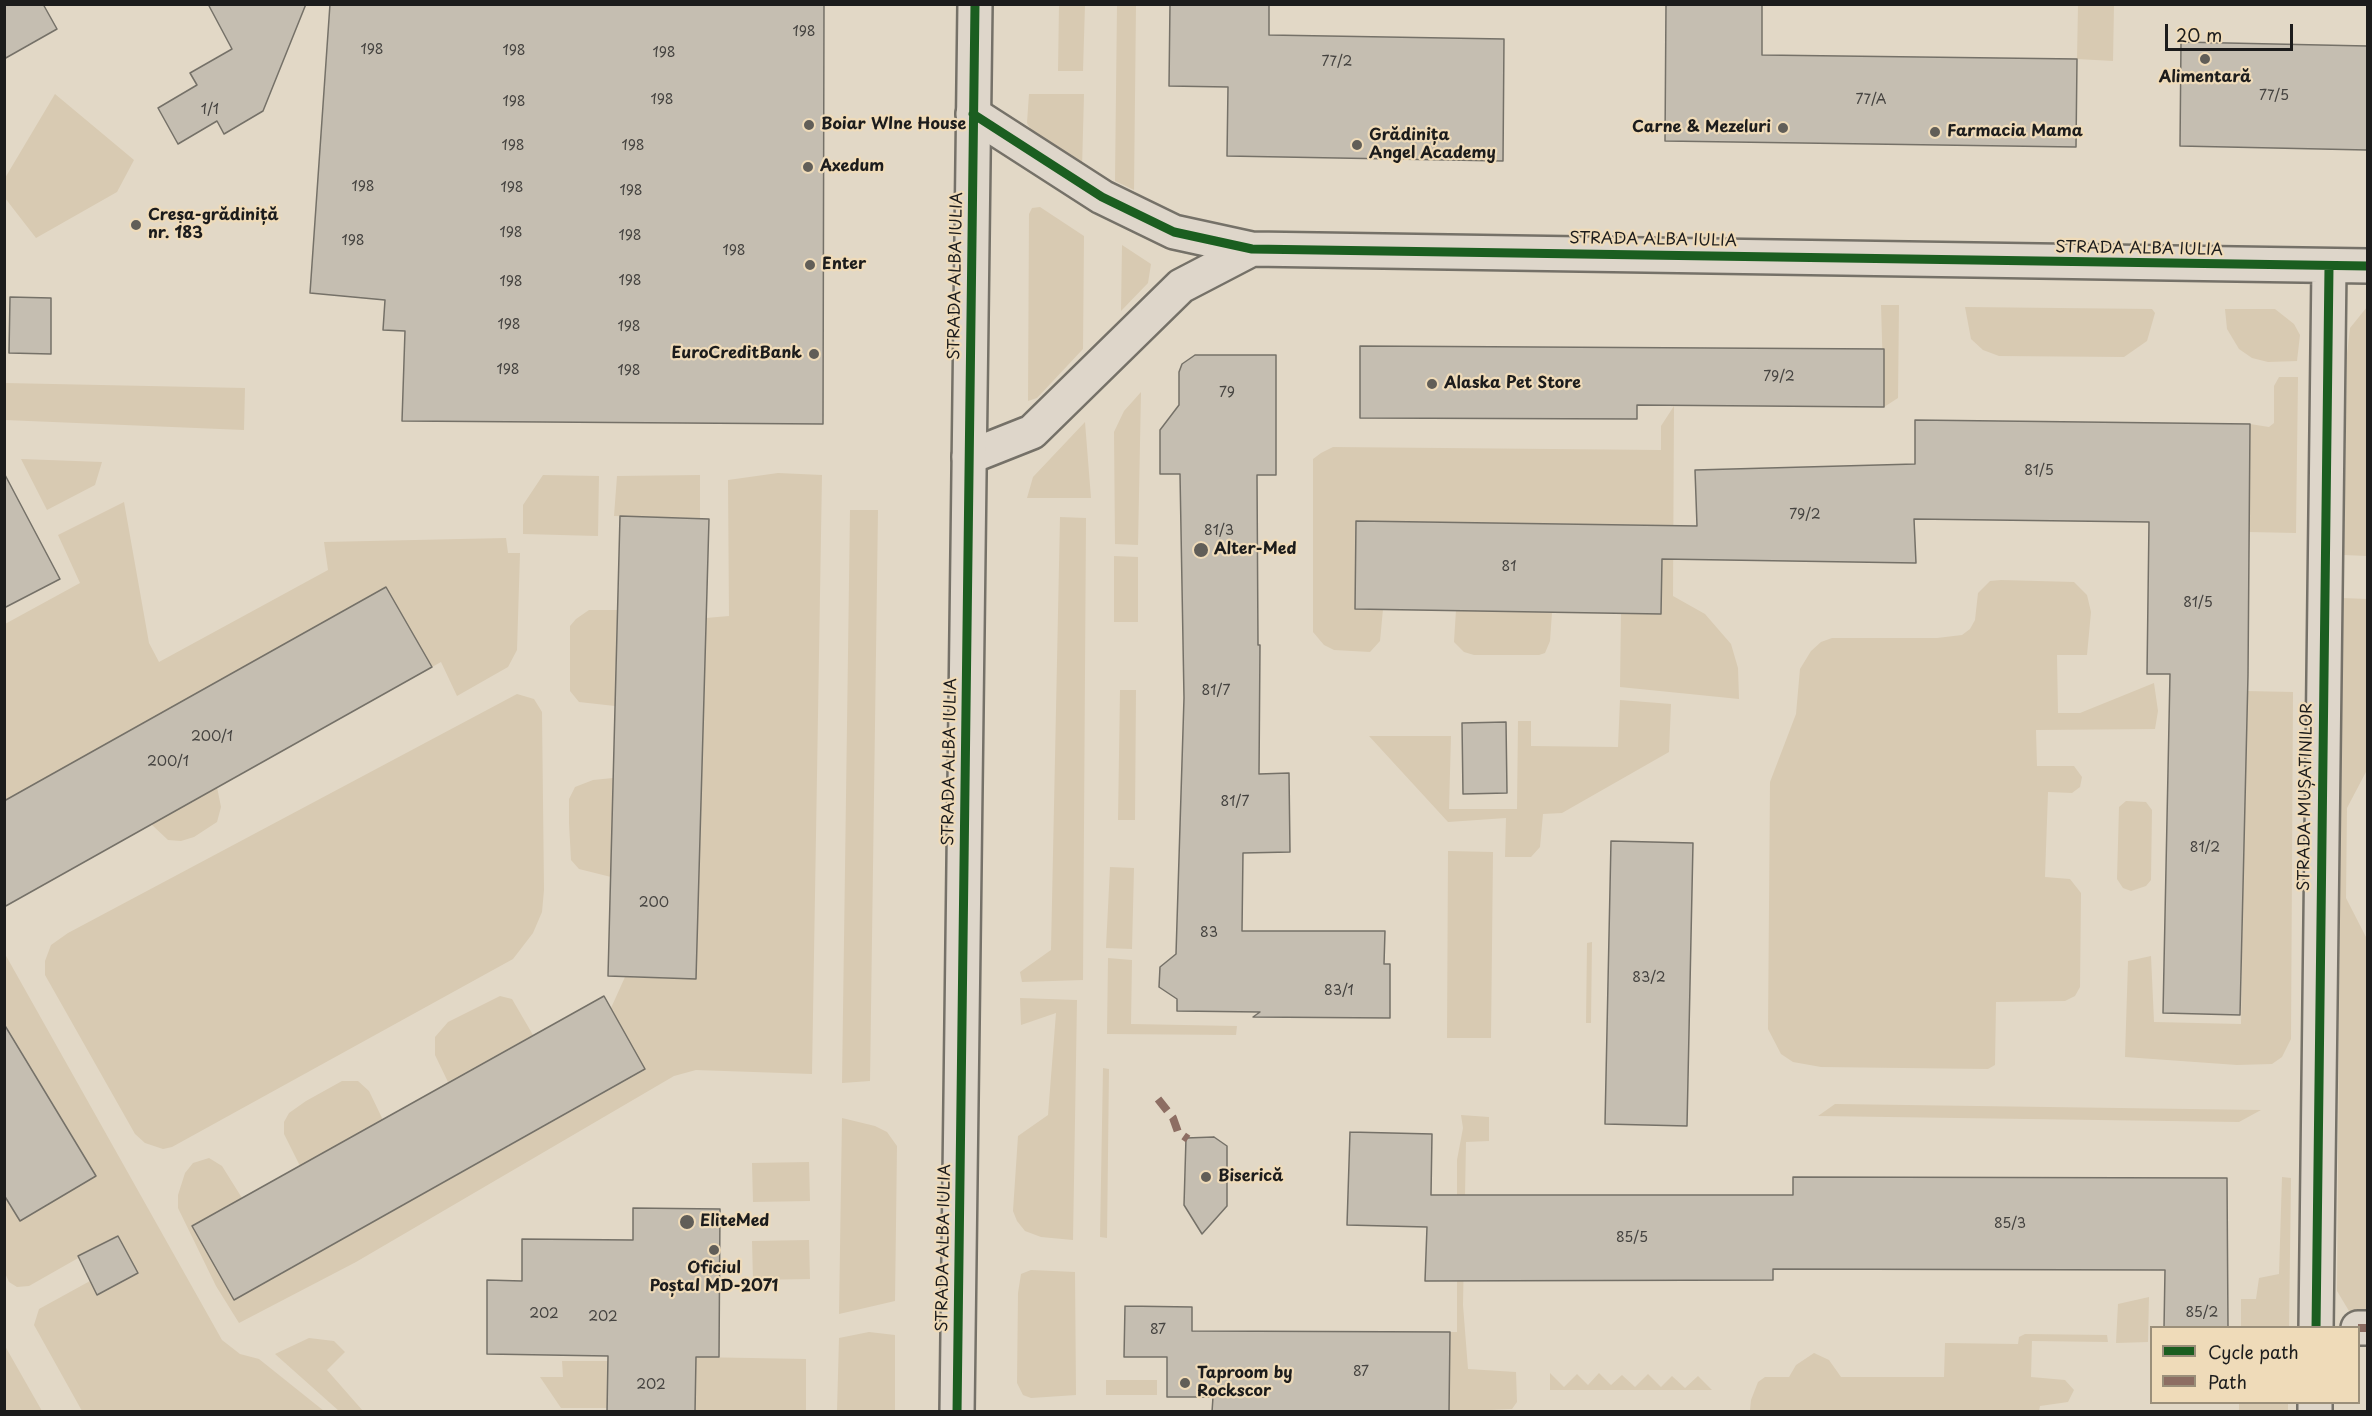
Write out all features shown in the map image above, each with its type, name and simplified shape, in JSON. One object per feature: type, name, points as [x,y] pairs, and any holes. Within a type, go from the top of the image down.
[{"type":"street","name":"STRADA ALBA IULIA","points":[[957,1412],[975,4]]},
{"type":"street","name":"STRADA ALBA IULIA","points":[[973,114],[1102,197],[1174,232],[1252,249],[2367,266]]},
{"type":"street","name":"STRADA ALBA IULIA","points":[[969,456],[1032,432],[1181,286],[1252,249]]},
{"type":"street","name":"STRADA MUȘATINILOR","points":[[2316,1326],[2329,267]]},
{"type":"shaded area","points":[[1059,5],[1085,5],[1083,71],[1058,71]]},
{"type":"shaded area","points":[[1117,5],[1136,5],[1134,190],[1115,181]]},
{"type":"shaded area","points":[[2078,5],[2114,5],[2113,61],[2077,59]]},
{"type":"shaded area","points":[[55,94],[134,160],[117,192],[36,238],[5,198],[5,178]]},
{"type":"shaded area","points":[[1029,94],[1084,94],[1082,169],[1034,136],[1027,123]]},
{"type":"shaded area","points":[[1040,207],[1084,236],[1083,349],[1037,398],[1028,401],[1029,214],[1032,208]]},
{"type":"shaded area","points":[[1122,245],[1151,264],[1148,283],[1121,311]]},
{"type":"shaded area","points":[[1881,305],[1899,305],[1898,398],[1884,407]]},
{"type":"shaded area","points":[[1965,307],[2152,309],[2155,313],[2147,341],[2124,357],[1999,356],[1983,350],[1971,339]]},
{"type":"shaded area","points":[[2367,307],[2367,556],[2344,555],[2347,354],[2350,328]]},
{"type":"shaded area","points":[[2225,309],[2275,309],[2294,324],[2300,335],[2297,361],[2268,362],[2252,358],[2239,349],[2227,329]]},
{"type":"shaded area","points":[[2279,377],[2298,377],[2296,533],[2249,532],[2250,424],[2269,427],[2274,423],[2274,386]]},
{"type":"shaded area","points":[[5,383],[245,388],[244,430],[5,420]]},
{"type":"shaded area","points":[[1141,392],[1138,545],[1115,544],[1114,432],[1124,411]]},
{"type":"shaded area","points":[[1674,406],[1673,596],[1705,614],[1731,644],[1738,668],[1739,699],[1620,687],[1621,613],[1661,613],[1662,525],[1356,521],[1355,608],[1383,609],[1380,641],[1370,652],[1334,650],[1324,645],[1313,632],[1313,459],[1321,453],[1333,447],[1661,450],[1661,426]]},
{"type":"shaded area","points":[[1085,422],[1091,498],[1027,498],[1033,477]]},
{"type":"shaded area","points":[[21,459],[102,462],[95,485],[47,510]]},
{"type":"shaded area","points":[[778,473],[822,475],[812,1074],[696,1070],[674,1076],[356,1262],[239,1323],[216,1286],[178,1208],[178,1195],[185,1173],[193,1163],[209,1158],[222,1166],[242,1198],[193,1226],[234,1300],[645,1070],[611,1008],[625,977],[695,979],[706,618],[729,616],[728,480]]},
{"type":"shaded area","points":[[543,475],[599,476],[598,536],[523,534],[523,505]]},
{"type":"shaded area","points":[[700,475],[700,518],[614,516],[617,476]]},
{"type":"shaded area","points":[[124,502],[149,643],[159,662],[328,570],[324,542],[506,538],[508,553],[520,553],[517,650],[508,667],[457,696],[441,662],[432,667],[386,587],[5,801],[5,624],[80,583],[58,535]]},
{"type":"shaded area","points":[[850,510],[878,510],[870,1081],[842,1083]]},
{"type":"shaded area","points":[[1060,517],[1086,518],[1083,980],[1022,982],[1020,972],[1051,950]]},
{"type":"shaded area","points":[[1114,556],[1138,557],[1138,622],[1114,622]]},
{"type":"shaded area","points":[[1990,581],[2074,582],[2087,595],[2091,612],[2087,655],[2057,655],[2058,713],[2080,713],[2154,683],[2158,711],[2155,729],[2036,730],[2037,766],[2074,766],[2082,777],[2080,787],[2072,793],[2048,792],[2045,877],[2070,879],[2081,893],[2080,987],[2075,996],[2065,1001],[1996,1002],[1995,1065],[1988,1069],[1821,1067],[1793,1062],[1781,1054],[1768,1029],[1770,782],[1796,714],[1800,669],[1811,651],[1821,642],[1832,638],[1937,638],[1962,635],[1970,629],[1975,620],[1978,593]]},
{"type":"shaded area","points":[[2342,598],[2368,599],[2367,770],[2347,808],[2346,898],[2367,939],[2367,1319],[2349,1311],[2337,1291]]},
{"type":"shaded area","points":[[589,610],[618,610],[615,706],[579,702],[570,691],[570,626]]},
{"type":"shaded area","points":[[1456,610],[1552,612],[1550,641],[1545,653],[1539,655],[1474,655],[1464,652],[1454,642]]},
{"type":"shaded area","points":[[1120,690],[1136,690],[1135,820],[1118,820]]},
{"type":"shaded area","points":[[2246,691],[2293,692],[2291,1039],[2282,1057],[2272,1064],[2237,1065],[2125,1057],[2128,961],[2151,956],[2154,1022],[2241,1024]]},
{"type":"shaded area","points":[[517,694],[534,699],[542,712],[544,890],[542,912],[533,933],[513,959],[172,1147],[163,1149],[145,1143],[135,1134],[45,975],[45,961],[51,945],[68,933]]},
{"type":"shaded area","points":[[1620,700],[1671,704],[1669,752],[1562,813],[1543,814],[1540,847],[1531,857],[1505,857],[1506,818],[1448,822],[1369,736],[1451,736],[1449,809],[1517,809],[1518,721],[1531,721],[1531,746],[1618,747]]},
{"type":"shaded area","points":[[613,778],[611,877],[579,869],[571,860],[569,799],[575,787],[593,780]]},
{"type":"shaded area","points":[[217,787],[221,807],[217,822],[194,837],[181,841],[168,840],[151,824]]},
{"type":"shaded area","points":[[2126,801],[2146,802],[2152,810],[2151,880],[2146,886],[2131,891],[2123,888],[2117,879],[2119,807]]},
{"type":"shaded area","points":[[1448,851],[1493,852],[1491,1038],[1447,1038]]},
{"type":"shaded area","points":[[1110,867],[1134,868],[1132,949],[1106,948]]},
{"type":"shaded area","points":[[1592,942],[1591,1023],[1586,1023],[1587,943]]},
{"type":"shaded area","points":[[5,954],[222,1340],[240,1354],[259,1359],[324,1411],[82,1411],[34,1325],[39,1309],[90,1281],[98,1294],[138,1273],[117,1236],[29,1286],[17,1287],[9,1282],[5,1273],[4,1195],[20,1221],[96,1176],[5,1024]]},
{"type":"shaded area","points":[[1108,958],[1132,960],[1131,1024],[1237,1026],[1236,1035],[1107,1034]]},
{"type":"shaded area","points":[[500,996],[512,999],[533,1035],[448,1082],[435,1055],[435,1037],[448,1022]]},
{"type":"shaded area","points":[[1020,998],[1077,1000],[1073,1240],[1041,1237],[1025,1231],[1013,1211],[1018,1136],[1048,1115],[1056,1013],[1021,1025]]},
{"type":"shaded area","points":[[1103,1068],[1109,1069],[1107,1238],[1100,1237]]},
{"type":"shaded area","points":[[342,1081],[358,1081],[369,1091],[383,1120],[300,1166],[284,1134],[284,1122],[289,1113]]},
{"type":"shaded area","points":[[1835,1104],[2261,1110],[2239,1122],[1818,1116]]},
{"type":"shaded area","points":[[1461,1115],[1489,1117],[1489,1141],[1466,1142],[1463,1305],[1468,1369],[1516,1372],[1517,1402],[1512,1409],[1449,1412],[1450,1332],[1457,1332],[1457,1160],[1463,1128]]},
{"type":"shaded area","points":[[842,1118],[875,1126],[887,1132],[897,1146],[895,1301],[839,1314]]},
{"type":"shaded area","points":[[809,1162],[810,1201],[753,1202],[752,1163]]},
{"type":"shaded area","points":[[2282,1177],[2291,1178],[2289,1326],[2241,1326],[2241,1299],[2256,1299],[2259,1278],[2279,1274]]},
{"type":"shaded area","points":[[809,1240],[810,1279],[753,1280],[752,1241]]},
{"type":"shaded area","points":[[1031,1270],[1075,1272],[1076,1395],[1031,1398],[1023,1395],[1017,1383],[1018,1293],[1021,1274]]},
{"type":"shaded area","points":[[2149,1297],[2148,1342],[2116,1343],[2118,1304]]},
{"type":"shaded area","points":[[869,1332],[895,1335],[895,1411],[837,1411],[839,1338]]},
{"type":"shaded area","points":[[2025,1334],[2107,1335],[2108,1342],[2032,1341],[2031,1377],[2065,1380],[2074,1390],[2068,1402],[2040,1406],[2039,1411],[1750,1410],[1758,1382],[1765,1377],[1789,1377],[1796,1365],[1814,1353],[1829,1360],[1841,1377],[1944,1377],[1945,1343],[2018,1344],[2019,1337]]},
{"type":"shaded area","points":[[309,1338],[334,1341],[345,1352],[327,1370],[363,1411],[339,1411],[275,1354]]},
{"type":"shaded area","points":[[5,1346],[42,1411],[5,1411]]},
{"type":"shaded area","points":[[695,1357],[806,1359],[806,1411],[695,1412]]},
{"type":"shaded area","points":[[562,1361],[608,1361],[607,1408],[561,1408],[540,1377],[563,1377]]},
{"type":"shaded area","points":[[1550,1373],[1564,1387],[1577,1374],[1588,1385],[1599,1373],[1611,1385],[1622,1375],[1635,1387],[1648,1374],[1661,1387],[1672,1376],[1685,1388],[1698,1376],[1712,1390],[1550,1390]]},
{"type":"shaded area","points":[[1106,1380],[1157,1380],[1157,1395],[1106,1395]]},
{"type":"shaded area","points":[[2239,1404],[2288,1404],[2288,1411],[2239,1411]]},
{"type":"building","points":[[4,4],[43,4],[57,29],[4,59]]},
{"type":"building","points":[[208,4],[306,4],[263,111],[224,134],[217,121],[178,144],[158,108],[197,85],[190,73],[232,49]]},
{"type":"building","points":[[330,4],[824,4],[823,424],[402,421],[405,331],[383,330],[385,300],[310,293]]},
{"type":"building","points":[[1170,4],[1269,4],[1269,35],[1504,39],[1503,161],[1227,156],[1228,87],[1169,86]]},
{"type":"building","points":[[1666,4],[1762,4],[1762,55],[2077,59],[2076,147],[1665,141]]},
{"type":"building","points":[[2181,42],[2367,46],[2367,150],[2180,146]]},
{"type":"building","points":[[10,297],[51,298],[51,354],[9,353]]},
{"type":"building","points":[[1360,346],[1884,349],[1884,407],[1637,405],[1637,419],[1360,418]]},
{"type":"building","points":[[1195,355],[1276,355],[1276,475],[1257,475],[1258,645],[1260,645],[1259,774],[1289,773],[1290,852],[1243,853],[1242,931],[1385,931],[1384,964],[1390,964],[1390,1018],[1253,1017],[1260,1012],[1177,1011],[1177,999],[1159,987],[1160,967],[1176,954],[1184,698],[1180,474],[1160,474],[1160,430],[1179,405],[1179,372],[1182,364]]},
{"type":"building","points":[[1915,420],[2250,424],[2248,675],[2240,1015],[2163,1013],[2170,674],[2147,674],[2149,522],[1914,519],[1916,563],[1662,559],[1661,614],[1355,609],[1356,521],[1697,526],[1695,470],[1915,464]]},
{"type":"building","points":[[4,473],[60,579],[4,608]]},
{"type":"building","points":[[620,516],[709,519],[696,979],[608,976]]},
{"type":"building","points":[[386,587],[432,667],[4,907],[4,801]]},
{"type":"building","points":[[1506,722],[1507,793],[1463,794],[1462,723]]},
{"type":"building","points":[[1611,841],[1693,843],[1687,1126],[1605,1124]]},
{"type":"building","points":[[604,996],[645,1069],[234,1300],[192,1226]]},
{"type":"building","points":[[4,1024],[96,1176],[20,1221],[4,1195]]},
{"type":"building","points":[[1350,1132],[1432,1134],[1431,1195],[1793,1195],[1793,1177],[2227,1178],[2228,1326],[2164,1326],[2165,1270],[1773,1269],[1773,1280],[1425,1281],[1427,1227],[1347,1225]]},
{"type":"building","name":"Biserică","points":[[1214,1137],[1227,1146],[1227,1206],[1202,1234],[1184,1205],[1186,1138]]},
{"type":"building","points":[[633,1208],[720,1209],[719,1357],[696,1357],[695,1412],[607,1412],[608,1356],[487,1354],[487,1280],[522,1281],[522,1239],[633,1240]]},
{"type":"building","points":[[118,1236],[138,1273],[97,1295],[78,1256]]},
{"type":"building","points":[[1125,1306],[1192,1307],[1192,1331],[1450,1332],[1449,1412],[1212,1412],[1213,1397],[1167,1397],[1167,1357],[1124,1357]]},
{"type":"marked path","points":[[1158,1099],[1173,1118],[1178,1132],[1188,1139]]},
{"type":"marked path","points":[[2360,1328],[2368,1328]]},
{"type":"cycle path","points":[[957,1412],[975,4]]},
{"type":"cycle path","points":[[973,114],[1102,197],[1174,232],[1252,249],[2368,266]]},
{"type":"cycle path","points":[[2316,1326],[2329,267]]},
{"type":"place","name":"Alimentară","points":[[2205,59]]},
{"type":"place","name":"Boiar WIne House","points":[[809,125]]},
{"type":"place","name":"Carne & Mezeluri","points":[[1783,128]]},
{"type":"place","name":"Farmacia Mama","points":[[1935,132]]},
{"type":"place","name":"Grădinița Angel Academy","points":[[1357,145]]},
{"type":"place","name":"Axedum","points":[[808,167]]},
{"type":"place","name":"Creșa-grădiniță nr. 183","points":[[136,225]]},
{"type":"place","name":"Enter","points":[[810,265]]},
{"type":"place","name":"EuroCreditBank","points":[[814,354]]},
{"type":"place","name":"Alaska Pet Store","points":[[1432,384]]},
{"type":"place","name":"Alter-Med","points":[[1201,550]]},
{"type":"place","name":"Biserică","points":[[1206,1177]]},
{"type":"place","name":"EliteMed","points":[[687,1222]]},
{"type":"place","name":"Oficiul Poștal MD-2071","points":[[714,1250]]},
{"type":"place","name":"Taproom by Rockscor","points":[[1185,1383]]}]
